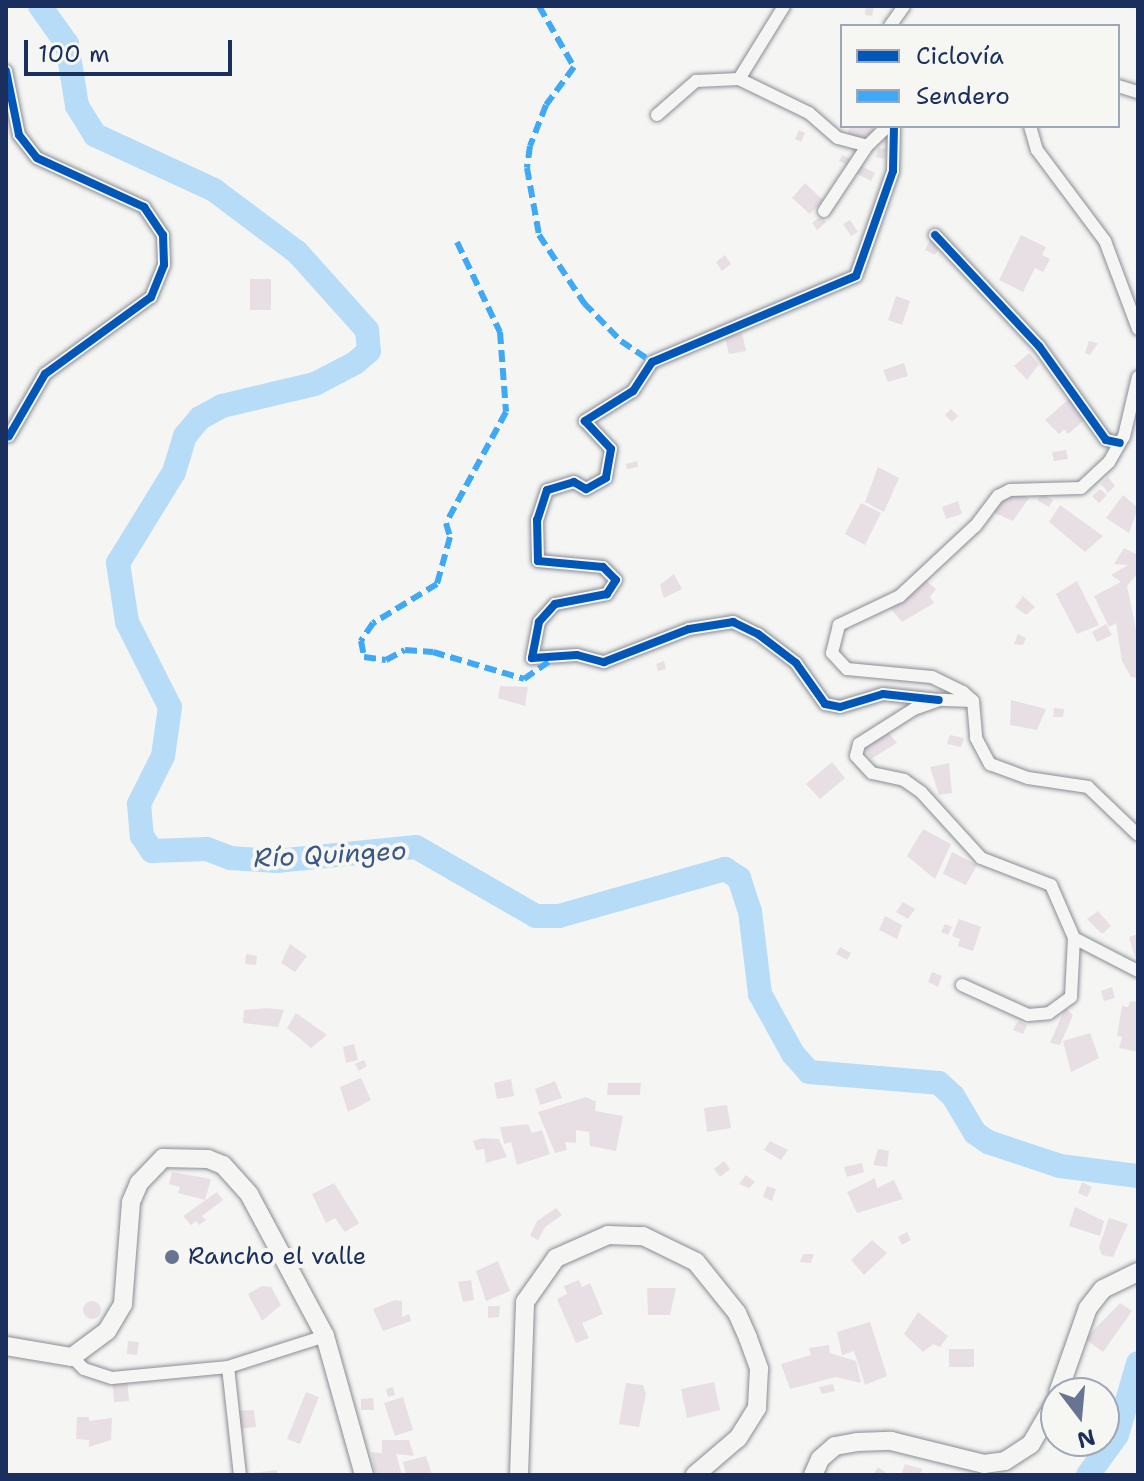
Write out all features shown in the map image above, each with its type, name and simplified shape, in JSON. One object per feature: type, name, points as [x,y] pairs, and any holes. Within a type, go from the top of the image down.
[{"type":"main road","points":[[6,1346],[72,1357],[117,1318],[126,1285],[131,1202],[152,1164],[176,1156],[208,1159],[237,1178],[325,1336],[364,1475]]},
{"type":"main road","points":[[519,1475],[525,1302],[556,1258],[608,1235],[643,1236],[696,1262],[737,1313],[748,1338],[759,1369],[757,1408],[738,1438],[695,1475]]},
{"type":"main road","points":[[1064,1377],[1088,1308],[1103,1289],[1138,1272]]},
{"type":"main road","points":[[813,1475],[820,1459],[835,1446],[857,1442],[891,1441],[984,1464],[1005,1461],[1031,1444],[1040,1429]]},
{"type":"street","points":[[739,79],[784,6]]},
{"type":"street","points":[[891,24],[904,6]]},
{"type":"street","points":[[6,71],[19,135],[37,158],[144,207],[163,235],[164,265],[151,297],[45,374],[9,436]]},
{"type":"street","points":[[657,115],[696,81],[739,79],[777,94],[838,138],[867,146]]},
{"type":"street","points":[[824,211],[867,146],[886,128]]},
{"type":"street","points":[[894,128],[893,171],[856,276],[652,362],[633,391],[585,421],[611,449],[606,478],[586,489],[574,482],[547,490],[537,520],[538,561],[603,567],[616,580],[607,594],[555,604],[539,622],[532,658],[577,655],[604,662],[689,629],[733,622],[758,634],[796,663],[825,704],[840,707],[883,694],[973,701]]},
{"type":"street","points":[[1031,128],[1037,150],[1105,241],[1138,329]]},
{"type":"street","points":[[935,235],[1039,346],[1106,440],[1120,443]]},
{"type":"street","points":[[973,701],[932,677],[847,669],[832,653],[833,637],[839,625],[900,596],[975,526],[998,496],[1010,490],[1072,492],[1109,462],[1120,443],[1138,377]]},
{"type":"street","points":[[939,700],[874,732],[855,750],[856,756],[872,773],[904,780],[921,792],[981,858],[1051,885],[1074,938],[1071,997],[1049,1013],[1028,1015],[962,985]]},
{"type":"street","points":[[973,701],[976,738],[990,764],[1028,778],[1088,787],[1138,835]]},
{"type":"street","points":[[1074,938],[1138,971]]},
{"type":"street","points":[[72,1357],[84,1369],[112,1378],[228,1367],[325,1336]]},
{"type":"street","points":[[228,1367],[240,1475]]},
{"type":"building","points":[[866,6],[874,6],[872,16],[865,15]]},
{"type":"building","points":[[849,128],[874,128],[871,140],[848,135]]},
{"type":"building","points":[[799,130],[805,133],[801,142],[795,139]]},
{"type":"building","points":[[878,148],[886,149],[884,159],[876,157]]},
{"type":"building","points":[[842,155],[853,160],[849,166],[839,161]]},
{"type":"building","points":[[859,165],[875,173],[871,181],[855,173]]},
{"type":"building","points":[[805,183],[823,200],[810,214],[792,198]]},
{"type":"building","points":[[821,216],[826,222],[817,230],[812,223]]},
{"type":"building","points":[[850,220],[858,232],[851,236],[843,224]]},
{"type":"building","points":[[1021,235],[1046,247],[1042,255],[1050,259],[1043,272],[1035,268],[1023,292],[999,280]]},
{"type":"building","points":[[930,240],[940,246],[935,255],[925,250]]},
{"type":"building","points":[[725,255],[731,264],[722,271],[716,262]]},
{"type":"building","points":[[250,279],[271,279],[271,310],[250,310]]},
{"type":"building","points":[[896,296],[910,301],[902,325],[888,320]]},
{"type":"building","points":[[742,333],[746,351],[729,354],[725,337]]},
{"type":"building","points":[[1089,341],[1098,343],[1090,355],[1085,353]]},
{"type":"building","points":[[1029,353],[1039,364],[1027,380],[1014,366]]},
{"type":"building","points":[[904,363],[908,376],[888,382],[883,370]]},
{"type":"building","points":[[1069,399],[1089,416],[1068,434],[1064,429],[1059,434],[1045,420]]},
{"type":"building","points":[[951,409],[958,416],[952,422],[945,415]]},
{"type":"building","points":[[1066,450],[1068,459],[1054,461],[1052,452]]},
{"type":"building","points":[[637,461],[638,467],[627,469],[626,464]]},
{"type":"building","points":[[878,467],[899,478],[884,512],[865,502]]},
{"type":"building","points":[[1108,477],[1115,486],[1108,493],[1101,484]]},
{"type":"building","points":[[1100,489],[1107,495],[1099,503],[1092,496]]},
{"type":"building","points":[[1013,491],[1029,498],[1013,521],[990,511]]},
{"type":"building","points":[[1043,494],[1053,500],[1049,507],[1037,500]]},
{"type":"building","points":[[1123,495],[1138,508],[1129,533],[1106,518]]},
{"type":"building","points":[[958,501],[962,514],[946,519],[942,507]]},
{"type":"building","points":[[861,503],[881,513],[865,545],[845,534]]},
{"type":"building","points":[[1060,505],[1103,536],[1085,552],[1049,522]]},
{"type":"building","points":[[1124,548],[1138,555],[1138,573],[1127,586],[1138,639],[1138,678],[1131,677],[1122,661],[1116,623],[1109,627],[1094,596],[1121,582],[1111,575],[1128,565],[1114,564]]},
{"type":"building","points":[[674,574],[682,589],[664,598],[660,585]]},
{"type":"building","points":[[925,580],[936,589],[930,597],[934,603],[902,622],[890,608]]},
{"type":"building","points":[[1077,581],[1099,625],[1077,634],[1056,594]]},
{"type":"building","points":[[1023,596],[1035,607],[1026,615],[1015,607]]},
{"type":"building","points":[[1106,624],[1112,635],[1097,642],[1092,632]]},
{"type":"building","points":[[1018,634],[1026,638],[1023,645],[1014,644]]},
{"type":"building","points":[[664,661],[666,669],[658,671],[656,664]]},
{"type":"building","points":[[500,686],[528,687],[525,706],[498,698]]},
{"type":"building","points":[[1011,700],[1046,709],[1037,730],[1010,725]]},
{"type":"building","points":[[1054,708],[1064,709],[1063,717],[1053,717]]},
{"type":"building","points":[[887,731],[897,743],[871,759],[865,748]]},
{"type":"building","points":[[950,735],[964,738],[961,747],[947,744]]},
{"type":"building","points":[[832,762],[845,778],[820,799],[806,784]]},
{"type":"building","points":[[949,763],[952,793],[939,795],[930,767]]},
{"type":"building","points":[[923,829],[951,844],[935,879],[907,856]]},
{"type":"building","points":[[952,852],[977,865],[966,885],[943,874]]},
{"type":"building","points":[[903,902],[915,909],[908,919],[896,912]]},
{"type":"building","points":[[1098,911],[1111,926],[1102,934],[1087,919]]},
{"type":"building","points":[[885,916],[902,925],[897,939],[879,930]]},
{"type":"building","points":[[959,919],[981,927],[973,951],[958,946],[960,939],[952,936]]},
{"type":"building","points":[[945,924],[952,927],[948,935],[941,932]]},
{"type":"building","points":[[1138,934],[1138,956],[1135,957],[1129,937]]},
{"type":"building","points":[[290,944],[307,956],[295,972],[281,963]]},
{"type":"building","points":[[840,947],[851,953],[847,960],[836,954]]},
{"type":"building","points":[[246,954],[257,956],[256,965],[245,964]]},
{"type":"building","points":[[932,972],[942,976],[938,987],[928,982]]},
{"type":"building","points":[[1112,987],[1115,998],[1104,1001],[1101,991]]},
{"type":"building","points":[[1130,1001],[1138,1002],[1138,1052],[1119,1048],[1122,1037],[1117,1036],[1122,1006],[1128,1007]]},
{"type":"building","points":[[1065,1008],[1073,1015],[1060,1045],[1050,1043]]},
{"type":"building","points":[[244,1010],[284,1010],[278,1027],[243,1023]]},
{"type":"building","points":[[296,1013],[327,1035],[311,1048],[287,1028]]},
{"type":"building","points":[[1018,1021],[1027,1025],[1023,1034],[1013,1030]]},
{"type":"building","points":[[1090,1033],[1099,1058],[1071,1072],[1063,1041]]},
{"type":"building","points":[[354,1044],[358,1060],[346,1063],[343,1047]]},
{"type":"building","points":[[364,1060],[367,1066],[359,1071],[355,1064]]},
{"type":"building","points":[[361,1078],[371,1100],[348,1112],[340,1087]]},
{"type":"building","points":[[511,1079],[514,1096],[497,1099],[494,1083]]},
{"type":"building","points":[[555,1081],[562,1098],[540,1105],[535,1089]]},
{"type":"building","points":[[608,1083],[641,1083],[640,1095],[607,1095]]},
{"type":"building","points":[[586,1097],[596,1102],[595,1111],[623,1116],[616,1151],[590,1146],[589,1132],[576,1130],[576,1143],[565,1142],[567,1150],[555,1153],[538,1112]]},
{"type":"building","points":[[727,1105],[731,1128],[707,1132],[704,1108]]},
{"type":"building","points":[[528,1124],[532,1133],[542,1130],[550,1154],[517,1165],[511,1142],[504,1144],[500,1127]]},
{"type":"building","points":[[499,1139],[507,1157],[486,1163],[484,1149],[476,1150],[473,1141]]},
{"type":"building","points":[[770,1141],[788,1150],[781,1160],[764,1150]]},
{"type":"building","points":[[878,1149],[889,1151],[887,1167],[873,1165]]},
{"type":"building","points":[[724,1161],[730,1169],[720,1177],[714,1169]]},
{"type":"building","points":[[862,1163],[864,1172],[847,1177],[844,1167]]},
{"type":"building","points":[[172,1172],[211,1179],[205,1200],[178,1193],[180,1187],[169,1184]]},
{"type":"building","points":[[746,1175],[755,1182],[749,1188],[739,1184]]},
{"type":"building","points":[[875,1178],[877,1188],[894,1180],[903,1199],[857,1213],[847,1192]]},
{"type":"building","points":[[1082,1182],[1092,1187],[1087,1197],[1078,1193]]},
{"type":"building","points":[[334,1183],[359,1223],[345,1232],[335,1218],[326,1223],[312,1194]]},
{"type":"building","points":[[767,1186],[776,1189],[772,1201],[763,1197]]},
{"type":"building","points":[[217,1192],[223,1200],[202,1216],[206,1220],[199,1225],[196,1221],[191,1225],[183,1216]]},
{"type":"building","points":[[1075,1207],[1104,1221],[1100,1236],[1069,1226]]},
{"type":"building","points":[[556,1208],[562,1215],[545,1227],[538,1240],[530,1236],[537,1221]]},
{"type":"building","points":[[1109,1218],[1128,1224],[1113,1257],[1102,1255],[1099,1247]]},
{"type":"building","points":[[907,1232],[911,1240],[902,1245],[898,1237]]},
{"type":"building","points":[[872,1240],[887,1253],[864,1275],[851,1260]]},
{"type":"building","points":[[803,1254],[814,1254],[811,1263],[800,1262]]},
{"type":"building","points":[[498,1261],[510,1291],[486,1301],[476,1271]]},
{"type":"building","points":[[471,1280],[474,1300],[463,1302],[458,1282]]},
{"type":"building","points":[[579,1280],[582,1287],[590,1283],[603,1314],[582,1323],[589,1338],[576,1343],[557,1299],[567,1294],[564,1286]]},
{"type":"building","points":[[262,1286],[271,1287],[281,1305],[262,1321],[248,1294]]},
{"type":"building","points":[[647,1288],[676,1288],[670,1315],[648,1315]]},
{"type":"building","points":[[395,1300],[402,1301],[402,1317],[409,1314],[411,1321],[383,1331],[373,1309]]},
{"type":"building","points":[[92,1301],[101,1310],[92,1319],[83,1310]]},
{"type":"building","points":[[1120,1303],[1132,1311],[1103,1352],[1085,1339]]},
{"type":"building","points":[[488,1306],[500,1306],[499,1317],[488,1318]]},
{"type":"building","points":[[918,1312],[948,1336],[940,1347],[933,1344],[923,1352],[904,1334]]},
{"type":"building","points":[[870,1322],[887,1376],[865,1385],[854,1351],[842,1355],[837,1332]]},
{"type":"building","points":[[128,1341],[139,1342],[137,1355],[127,1354]]},
{"type":"building","points":[[829,1345],[830,1353],[856,1361],[861,1383],[836,1377],[790,1389],[781,1364],[811,1355],[809,1348]]},
{"type":"building","points":[[949,1349],[974,1349],[974,1367],[949,1367]]},
{"type":"building","points":[[127,1378],[129,1401],[114,1402],[112,1379]]},
{"type":"building","points":[[714,1382],[720,1410],[687,1418],[681,1389]]},
{"type":"building","points":[[626,1383],[643,1385],[646,1394],[639,1427],[619,1424]]},
{"type":"building","points":[[833,1384],[835,1391],[822,1394],[819,1387]]},
{"type":"building","points":[[393,1387],[395,1395],[388,1397],[386,1389]]},
{"type":"building","points":[[306,1392],[319,1397],[300,1444],[287,1439]]},
{"type":"building","points":[[403,1397],[413,1430],[395,1436],[384,1403]]},
{"type":"building","points":[[373,1398],[374,1410],[361,1410],[361,1399]]},
{"type":"building","points":[[254,1410],[256,1427],[237,1429],[235,1411]]},
{"type":"building","points":[[77,1417],[89,1417],[89,1421],[112,1418],[111,1440],[89,1447],[89,1440],[76,1439]]},
{"type":"building","points":[[382,1440],[409,1440],[414,1456],[396,1454],[402,1475],[376,1475],[371,1452],[382,1453]]},
{"type":"building","points":[[426,1456],[432,1475],[406,1475],[403,1462]]},
{"type":"building","points":[[905,1464],[922,1469],[920,1475],[901,1475]]},
{"type":"building","points":[[878,1467],[889,1475],[873,1475]]},
{"type":"building","points":[[277,1470],[277,1475],[252,1473]]},
{"type":"waterway","name":"Río Quingeo","points":[[40,6],[67,44],[77,106],[95,135],[214,190],[297,252],[367,330],[369,351],[355,363],[315,384],[222,406],[200,418],[185,436],[174,472],[118,563],[127,622],[170,707],[163,756],[139,804],[142,836],[152,851],[207,849],[231,858],[276,861],[416,847],[536,916],[559,916],[725,869],[739,878],[750,911],[760,994],[793,1054],[809,1072],[939,1083],[953,1096],[975,1133],[988,1142],[1060,1166],[1138,1176]]},
{"type":"waterway","name":"Río Quingeo","points":[[1088,1475],[1117,1435],[1138,1363]]},
{"type":"marked path","points":[[539,6],[574,67],[546,105],[530,146],[527,168],[539,235],[584,303],[621,341],[652,362]]},
{"type":"marked path","points":[[457,242],[500,332],[506,412],[446,523],[450,537],[437,584],[373,623],[361,641],[364,657],[386,660],[405,650],[433,652],[524,679],[550,661]]},
{"type":"cycle path","points":[[6,71],[19,135],[37,158],[144,207],[163,235],[164,265],[151,297],[45,374],[9,436]]},
{"type":"cycle path","points":[[894,128],[893,171],[856,276],[652,362],[633,391],[585,421],[611,449],[606,478],[586,489],[574,482],[547,490],[537,520],[538,561],[603,567],[616,580],[607,594],[555,604],[539,622],[532,658],[577,655],[604,662],[689,629],[733,622],[758,634],[796,663],[825,704],[840,707],[883,694],[939,700]]},
{"type":"cycle path","points":[[935,235],[1039,346],[1106,440],[1120,443]]},
{"type":"place","name":"Rancho el valle","points":[[172,1257]]}]
